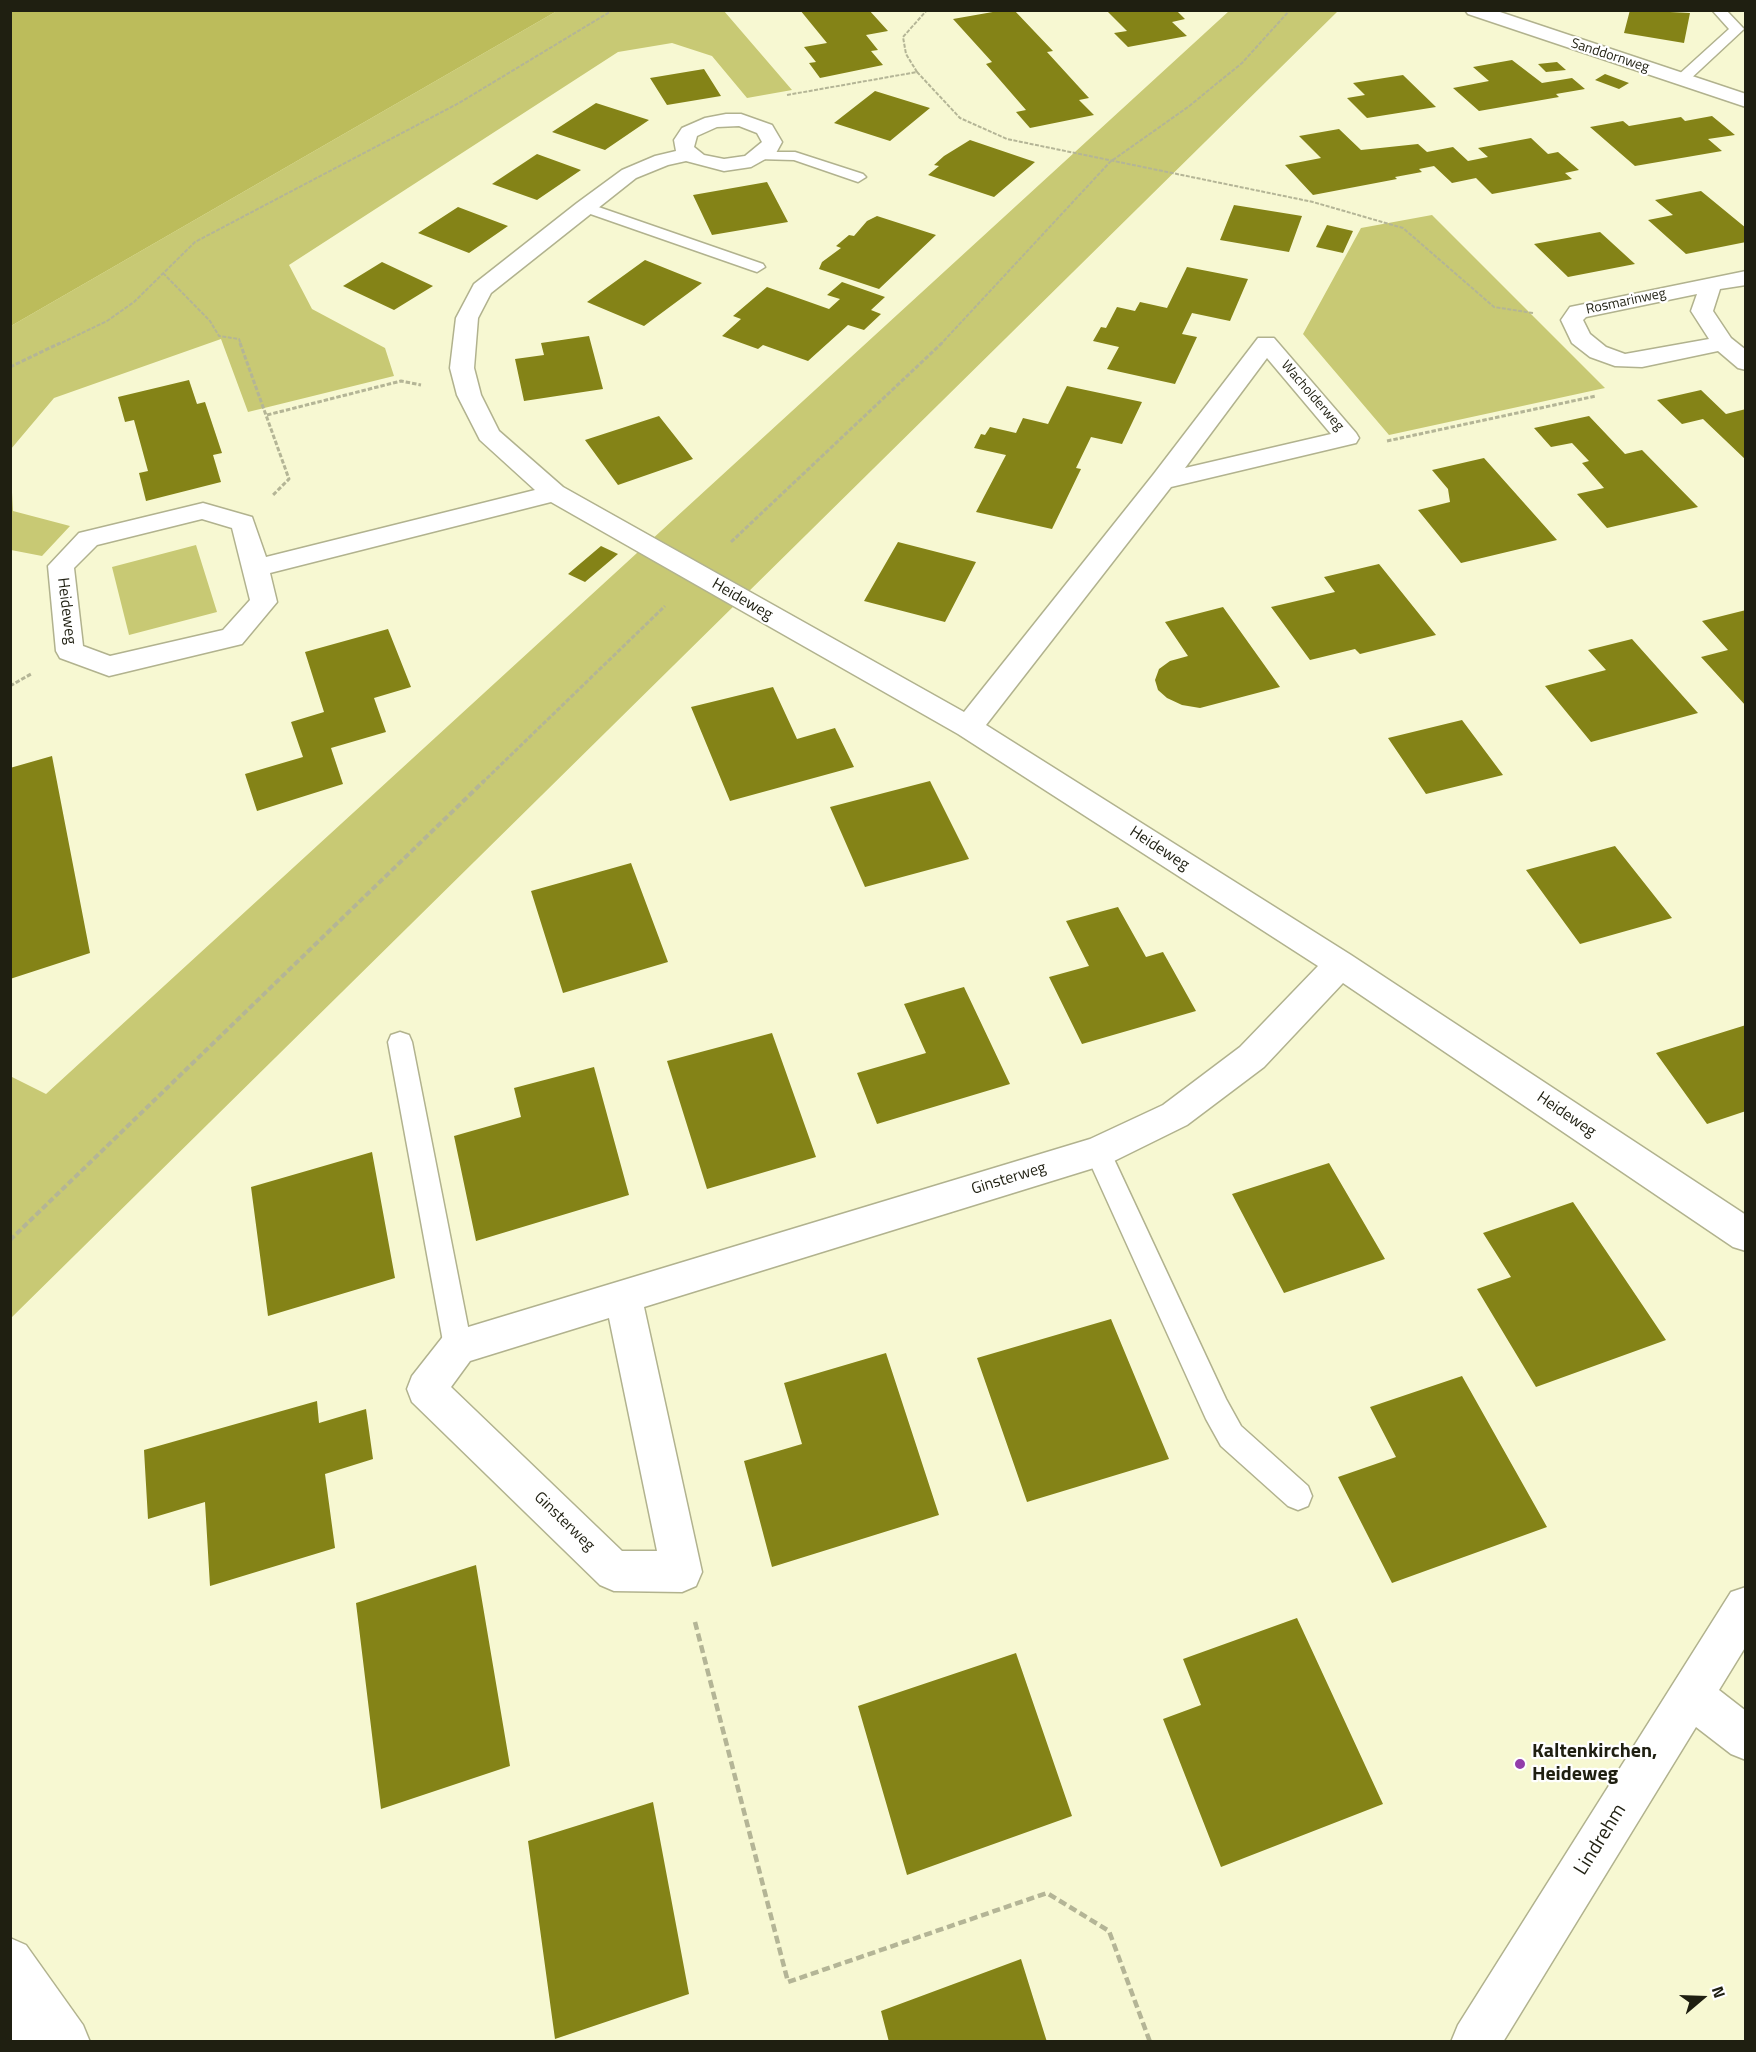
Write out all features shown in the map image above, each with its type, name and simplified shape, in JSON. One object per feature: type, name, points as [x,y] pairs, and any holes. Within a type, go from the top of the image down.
[{"type":"street","name":"Sanddornweg","points":[[1474,10],[1746,101]]},
{"type":"street","points":[[741,120],[765,129],[771,135],[772,142],[762,156],[738,164],[724,165],[698,160],[689,154],[684,147],[684,140],[689,132],[712,122],[741,120]]},
{"type":"street","name":"Heideweg","points":[[689,154],[662,160],[629,174],[482,288],[467,318],[462,368],[469,395],[489,435],[554,493],[968,727],[1340,964],[1746,1235]]},
{"type":"street","name":"Rosmarinweg","points":[[1723,343],[1642,360],[1623,361],[1598,352],[1580,338],[1572,320],[1578,312],[1746,278]]},
{"type":"street","points":[[1711,284],[1702,311],[1723,343],[1746,363]]},
{"type":"street","name":"Wacholderweg","points":[[968,727],[1162,481],[1266,343],[1347,438],[1162,481]]},
{"type":"street","points":[[256,568],[554,493]]},
{"type":"street","name":"Heideweg","points":[[203,511],[243,523],[256,568],[264,602],[232,637],[109,666],[70,651],[61,566],[88,539],[203,511]]},
{"type":"street","name":"Ginsterweg","points":[[682,1572],[614,1571],[426,1389],[458,1347],[1098,1152],[1175,1115],[1252,1057],[1340,964]]},
{"type":"street","points":[[623,1297],[682,1572]]},
{"type":"street","name":"Lindrehm","points":[[1475,2042],[1746,1608]]},
{"type":"street","points":[[1692,1696],[1746,1739]]},
{"type":"street","points":[[10,1961],[66,2042]]},
{"type":"street","points":[[10,2026],[17,2042]]},
{"type":"lane","points":[[1681,80],[1741,29],[1718,10]]},
{"type":"lane","points":[[762,156],[795,156],[858,177]]},
{"type":"lane","points":[[584,207],[757,267]]},
{"type":"lane","points":[[400,1042],[458,1347]]},
{"type":"lane","points":[[1098,1152],[1216,1409],[1232,1436],[1298,1496]]},
{"type":"path","points":[[10,367],[107,321],[134,302],[195,242],[459,103],[613,10]]},
{"type":"path","points":[[927,10],[903,37],[906,54],[917,72],[960,118],[1007,139],[1313,202],[1402,228],[1494,307],[1572,320]]},
{"type":"path","points":[[10,1240],[697,574],[948,337],[1110,162],[1188,107],[1242,63],[1290,10]]},
{"type":"path","points":[[741,120],[746,103],[917,72]]},
{"type":"path","points":[[163,273],[210,321],[219,336],[239,339],[289,479],[243,523]]},
{"type":"path","points":[[1347,438],[1387,441],[1616,392],[1623,361]]},
{"type":"path","points":[[267,415],[401,381],[469,395]]},
{"type":"path","points":[[682,1572],[788,1982],[1047,1893],[1109,1931],[1150,2042]]},
{"type":"shaded area","points":[[11,10],[557,10],[557,11],[11,326]]},
{"type":"shaded area","points":[[557,11],[724,11],[792,90],[747,98],[712,56],[672,43],[618,52],[289,265],[312,309],[385,348],[394,376],[248,412],[221,339],[54,398],[11,449],[11,326]]},
{"type":"shaded area","points":[[1229,11],[1338,11],[11,1318],[10,1076],[46,1094]]},
{"type":"shaded area","points":[[1432,215],[1605,388],[1389,435],[1303,334],[1361,228]]},
{"type":"shaded area","points":[[11,474],[13,511],[70,526],[42,556],[11,550]]},
{"type":"shaded area","points":[[196,545],[217,612],[129,635],[112,567]]},
{"type":"building","points":[[800,10],[869,10],[888,31],[866,35],[878,50],[871,51],[883,65],[820,78],[809,63],[816,62],[804,47],[827,43]]},
{"type":"building","points":[[1014,10],[1053,51],[1047,52],[1089,98],[1079,100],[1094,115],[1030,128],[1016,112],[1026,110],[986,64],[992,62],[953,19]]},
{"type":"building","points":[[1106,10],[1176,10],[1185,19],[1172,22],[1187,36],[1128,47],[1114,33],[1127,31]]},
{"type":"building","points":[[1630,10],[1690,13],[1684,43],[1624,33]]},
{"type":"building","points":[[1512,60],[1542,83],[1572,78],[1585,89],[1556,94],[1559,97],[1479,111],[1453,88],[1489,81],[1473,67]]},
{"type":"building","points":[[1557,62],[1566,70],[1546,72],[1538,64]]},
{"type":"building","points":[[704,69],[721,96],[667,105],[650,78]]},
{"type":"building","points":[[1605,74],[1629,83],[1619,89],[1595,80]]},
{"type":"building","points":[[1403,75],[1436,107],[1367,118],[1347,98],[1365,95],[1353,83]]},
{"type":"building","points":[[875,91],[930,108],[890,141],[834,123]]},
{"type":"building","points":[[596,103],[649,120],[605,150],[552,132]]},
{"type":"building","points":[[1712,116],[1735,135],[1708,139],[1722,151],[1635,166],[1590,127],[1623,121],[1629,126],[1681,117],[1685,121]]},
{"type":"building","points":[[1339,129],[1361,150],[1418,144],[1427,152],[1453,147],[1468,161],[1488,157],[1478,148],[1531,138],[1548,154],[1558,152],[1579,170],[1565,173],[1572,179],[1492,194],[1476,178],[1452,183],[1434,166],[1419,169],[1422,172],[1395,177],[1397,179],[1313,195],[1285,165],[1321,158],[1299,136]]},
{"type":"building","points":[[970,140],[1035,162],[994,197],[928,175],[939,166],[934,165],[944,156]]},
{"type":"building","points":[[537,154],[581,170],[537,200],[492,184]]},
{"type":"building","points":[[767,182],[788,222],[712,235],[693,195]]},
{"type":"building","points":[[1701,191],[1746,228],[1746,242],[1686,254],[1648,220],[1673,215],[1655,200]]},
{"type":"building","points":[[1234,205],[1302,216],[1289,252],[1220,240]]},
{"type":"building","points":[[458,207],[508,226],[469,253],[418,233]]},
{"type":"building","points":[[877,216],[936,235],[879,289],[819,269],[822,262],[841,248],[836,246],[849,235],[854,236],[867,221]]},
{"type":"building","points":[[1327,225],[1353,231],[1343,253],[1316,247]]},
{"type":"building","points":[[1600,232],[1635,264],[1568,277],[1534,244]]},
{"type":"building","points":[[645,260],[702,283],[644,326],[587,302]]},
{"type":"building","points":[[382,262],[433,286],[394,310],[343,286]]},
{"type":"building","points":[[1187,267],[1248,279],[1230,321],[1192,313],[1182,334],[1197,337],[1175,384],[1107,369],[1119,347],[1093,341],[1101,327],[1106,328],[1117,307],[1135,311],[1140,302],[1167,308]]},
{"type":"building","points":[[842,282],[885,297],[871,310],[881,314],[864,330],[848,325],[808,361],[763,345],[758,349],[722,336],[741,319],[733,316],[767,287],[829,309],[840,299],[827,295]]},
{"type":"building","points":[[589,336],[603,389],[524,401],[515,359],[544,355],[541,343]]},
{"type":"building","points":[[189,380],[197,404],[205,402],[222,453],[213,455],[221,482],[146,501],[139,473],[148,471],[134,420],[125,422],[118,397]]},
{"type":"building","points":[[1067,386],[1142,402],[1122,444],[1091,437],[1076,468],[1081,469],[1052,529],[976,512],[1006,455],[974,448],[981,434],[985,435],[990,427],[1016,433],[1023,418],[1048,424]]},
{"type":"building","points":[[1701,390],[1726,414],[1746,409],[1746,460],[1703,419],[1682,424],[1657,400]]},
{"type":"building","points":[[659,416],[693,459],[618,485],[585,440]]},
{"type":"building","points":[[1589,416],[1625,454],[1642,450],[1698,507],[1607,528],[1577,494],[1604,488],[1582,463],[1589,461],[1572,443],[1551,447],[1534,428]]},
{"type":"building","points":[[1484,458],[1557,540],[1461,563],[1418,510],[1450,502],[1448,489],[1432,470]]},
{"type":"building","points":[[898,542],[976,562],[945,622],[864,601]]},
{"type":"building","points":[[601,546],[618,554],[585,582],[568,574]]},
{"type":"building","points":[[1379,564],[1436,635],[1360,654],[1355,649],[1310,660],[1271,607],[1335,592],[1324,577]]},
{"type":"building","points":[[1223,607],[1280,687],[1200,708],[1182,705],[1167,698],[1158,690],[1155,680],[1159,669],[1170,661],[1188,656],[1165,622]]},
{"type":"building","points":[[1746,610],[1746,706],[1701,657],[1728,650],[1702,621]]},
{"type":"building","points":[[388,629],[411,687],[374,698],[386,732],[331,748],[343,784],[257,811],[245,774],[303,757],[291,722],[324,712],[305,652]]},
{"type":"building","points":[[1632,639],[1698,713],[1591,742],[1545,686],[1606,670],[1588,650]]},
{"type":"building","points":[[773,687],[797,739],[835,728],[854,767],[730,801],[691,707]]},
{"type":"building","points":[[1462,720],[1503,775],[1426,794],[1388,738]]},
{"type":"building","points":[[52,756],[90,953],[10,979],[10,768]]},
{"type":"building","points":[[930,781],[969,859],[865,887],[830,807]]},
{"type":"building","points":[[1615,846],[1672,918],[1580,944],[1526,870]]},
{"type":"building","points":[[631,863],[668,962],[563,993],[531,891]]},
{"type":"building","points":[[1118,907],[1146,957],[1163,952],[1196,1011],[1082,1044],[1049,977],[1089,966],[1066,921]]},
{"type":"building","points":[[964,987],[1010,1084],[877,1124],[857,1073],[926,1053],[904,1004]]},
{"type":"building","points":[[1746,1025],[1746,1111],[1707,1124],[1656,1053]]},
{"type":"building","points":[[772,1033],[816,1157],[707,1189],[667,1061]]},
{"type":"building","points":[[594,1067],[629,1195],[476,1241],[454,1136],[521,1117],[514,1088]]},
{"type":"building","points":[[372,1152],[395,1278],[268,1316],[251,1187]]},
{"type":"building","points":[[1329,1163],[1385,1259],[1284,1293],[1232,1194]]},
{"type":"building","points":[[1573,1202],[1666,1340],[1536,1387],[1477,1289],[1511,1277],[1483,1233]]},
{"type":"building","points":[[1111,1319],[1169,1459],[1027,1502],[977,1358]]},
{"type":"building","points":[[886,1353],[939,1515],[772,1567],[744,1461],[802,1444],[784,1383]]},
{"type":"building","points":[[1462,1376],[1547,1527],[1392,1583],[1338,1477],[1396,1457],[1370,1407]]},
{"type":"building","points":[[317,1401],[319,1423],[366,1409],[373,1459],[325,1474],[335,1548],[210,1586],[205,1502],[148,1519],[144,1450]]},
{"type":"building","points":[[476,1565],[510,1766],[381,1809],[356,1603]]},
{"type":"building","points":[[1297,1618],[1383,1804],[1221,1867],[1163,1719],[1201,1705],[1183,1659]]},
{"type":"building","points":[[1016,1653],[1072,1816],[907,1875],[858,1706]]},
{"type":"building","points":[[653,1802],[689,1994],[555,2039],[528,1841]]},
{"type":"building","points":[[1021,1959],[1047,2042],[889,2042],[881,2011]]},
{"type":"place","name":"Kaltenkirchen, Heideweg","points":[[1520,1764]]}]
